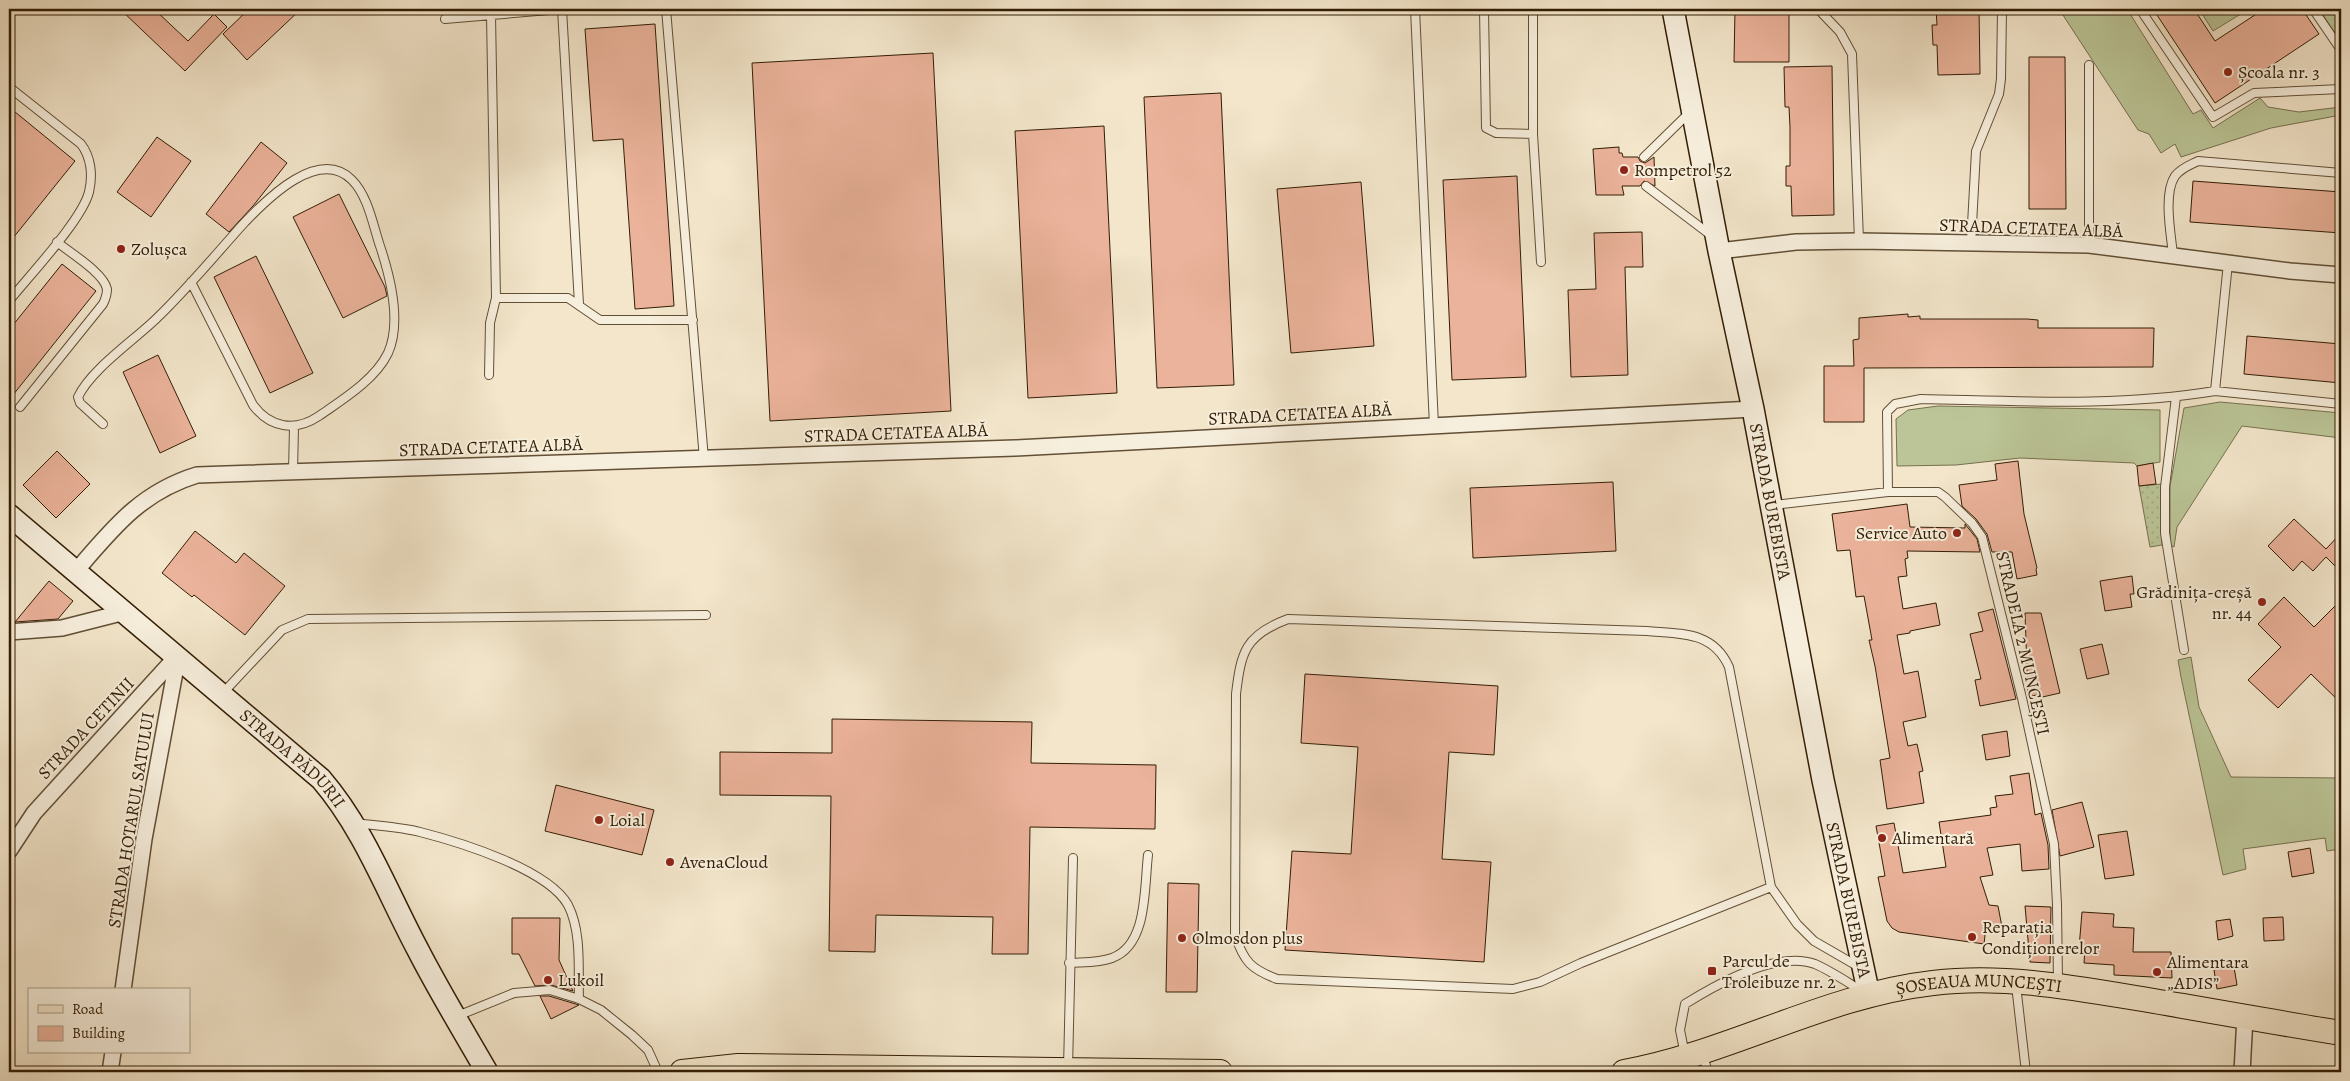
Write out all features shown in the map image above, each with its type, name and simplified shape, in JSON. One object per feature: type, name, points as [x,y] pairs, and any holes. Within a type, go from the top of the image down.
[{"type":"main road","name":"STRADA BUREBISTA","points":[[1673,9],[1718,245],[1753,409],[1823,780],[1870,995]]},
{"type":"main road","name":"STRADA PĂDURII","points":[[9,515],[178,656],[321,779],[339,800],[354,823],[418,950],[487,1072]]},
{"type":"main road","name":"ȘOSEAUA MUNCEȘTI","points":[[1633,1071],[1698,1060],[1870,995],[1932,983],[1985,979],[2058,985],[2341,1032]]},
{"type":"main road","points":[[682,1072],[738,1066],[1220,1072]]},
{"type":"street","name":"STRADA CETATEA ALBĂ","points":[[1718,245],[1858,241],[1926,244],[2089,245],[2341,275]]},
{"type":"street","name":"STRADA CETATEA ALBĂ","points":[[76,571],[130,513],[151,495],[177,481],[197,475],[1015,448],[1753,409]]},
{"type":"street","points":[[9,632],[62,628],[124,612]]},
{"type":"street","name":"STRADA CETINII","points":[[9,852],[34,813],[178,656]]},
{"type":"street","name":"STRADA HOTARUL SATULUI","points":[[122,988],[144,839],[178,656]]},
{"type":"street","points":[[2242,1072],[2245,1017]]},
{"type":"street","points":[[110,1072],[113,1054]]},
{"type":"lane","points":[[445,18],[562,9],[579,304]]},
{"type":"lane","points":[[666,9],[704,459]]},
{"type":"lane","points":[[1415,9],[1434,426]]},
{"type":"lane","points":[[1484,9],[1486,128],[1496,133],[1533,134]]},
{"type":"lane","points":[[1533,9],[1533,134],[1541,262]]},
{"type":"lane","points":[[1818,9],[1840,32],[1852,54],[1858,241]]},
{"type":"lane","points":[[1971,243],[1976,151],[1999,94],[2001,79],[2002,9]]},
{"type":"lane","points":[[2140,9],[2213,117],[2254,93],[2341,89]]},
{"type":"lane","points":[[2313,9],[2341,50]]},
{"type":"lane","points":[[489,375],[490,323],[496,298],[491,15]]},
{"type":"lane","points":[[2089,65],[2089,245]]},
{"type":"lane","points":[[9,87],[74,137],[88,152],[91,166],[89,192],[73,222],[9,300]]},
{"type":"lane","points":[[1644,157],[1693,108]]},
{"type":"lane","points":[[2173,255],[2169,195],[2176,175],[2185,167],[2198,161],[2341,173]]},
{"type":"lane","points":[[103,424],[80,404],[78,400],[80,393],[106,364],[156,319],[272,194],[309,173],[322,169],[344,174],[353,181],[364,199],[391,280],[394,313],[388,352],[381,364],[363,383],[312,421],[294,428],[264,418],[253,405],[191,282]]},
{"type":"lane","points":[[1646,186],[1718,245]]},
{"type":"lane","points":[[20,407],[103,304],[106,297],[107,289],[103,279],[57,242]]},
{"type":"lane","points":[[2215,391],[2228,263]]},
{"type":"lane","points":[[496,298],[568,298],[600,320],[693,320]]},
{"type":"lane","points":[[1888,492],[1887,412],[1895,404],[1922,400],[2096,402],[2176,398],[2215,391],[2341,404]]},
{"type":"lane","points":[[2176,398],[2165,487],[2165,533],[2184,650]]},
{"type":"lane","points":[[293,472],[294,428]]},
{"type":"lane","name":"STRADELA 2 MUNCEȘTI","points":[[1771,505],[1888,492],[1938,492],[1946,497],[1972,523],[1982,537],[2022,698],[2054,844],[2058,985]]},
{"type":"lane","points":[[222,694],[282,630],[308,619],[706,615]]},
{"type":"lane","points":[[1771,887],[1581,963],[1540,982],[1513,989],[1277,979],[1258,971],[1242,957],[1235,935],[1236,694],[1240,660],[1253,639],[1269,626],[1288,619],[1647,631],[1687,634],[1709,641],[1723,653],[1729,667],[1771,887],[1797,924],[1814,941],[1864,969]]},
{"type":"lane","points":[[354,823],[419,832],[458,843],[533,873],[552,886],[567,904],[573,919],[579,999]]},
{"type":"lane","points":[[1069,963],[1110,959],[1124,952],[1134,942],[1139,929],[1148,855]]},
{"type":"lane","points":[[1068,1070],[1069,963],[1073,858]]},
{"type":"lane","points":[[1698,1060],[1680,1030],[1685,1004],[1720,982],[1779,961],[1814,964],[1870,995]]},
{"type":"lane","points":[[2016,981],[2026,1072]]},
{"type":"lane","points":[[455,1017],[514,993],[550,990],[579,999],[601,1010],[632,1034],[648,1050],[658,1072]]},
{"type":"green space","points":[[2059,9],[2127,9],[2193,114],[2201,110],[2213,128],[2260,98],[2268,107],[2299,112],[2341,107],[2341,115],[2271,128],[2181,157],[2175,144],[2161,153],[2149,134],[2138,130]]},
{"type":"green space","points":[[2199,9],[2249,9],[2213,31]]},
{"type":"green space","points":[[2319,9],[2341,9],[2341,42]]},
{"type":"green space","points":[[2220,402],[2341,413],[2341,438],[2242,426],[2177,527],[2174,547],[2170,545],[2170,486],[2184,408]]},
{"type":"green space","points":[[1938,406],[2160,410],[2160,462],[2137,466],[2134,463],[2020,458],[1956,465],[1897,466],[1896,419],[1908,410]]},
{"type":"green space","points":[[2162,484],[2162,545],[2150,547],[2139,486]]},
{"type":"green space","points":[[2191,657],[2199,707],[2231,777],[2341,778],[2341,849],[2327,851],[2325,838],[2243,849],[2246,869],[2223,875],[2178,660]]},
{"type":"building","points":[[120,9],[154,9],[188,41],[214,14],[227,27],[185,71]]},
{"type":"building","points":[[249,9],[301,9],[247,60],[223,34]]},
{"type":"building","points":[[1735,9],[1789,9],[1789,62],[1734,62]]},
{"type":"building","points":[[1936,9],[1979,9],[1980,74],[1938,75],[1937,45],[1933,45],[1932,25],[1937,25]]},
{"type":"building","name":"Școala nr. 3","points":[[2153,9],[2194,9],[2215,41],[2264,9],[2302,9],[2319,34],[2215,103]]},
{"type":"building","points":[[655,24],[674,306],[635,309],[623,139],[593,141],[585,29]]},
{"type":"building","points":[[933,53],[951,411],[770,421],[752,63]]},
{"type":"building","points":[[2029,57],[2065,57],[2066,209],[2029,209]]},
{"type":"building","points":[[1832,66],[1834,215],[1792,216],[1791,186],[1786,186],[1786,166],[1790,166],[1790,127],[1789,107],[1785,107],[1784,67]]},
{"type":"building","points":[[1221,93],[1234,385],[1157,388],[1144,97]]},
{"type":"building","points":[[9,107],[75,161],[9,243]]},
{"type":"building","points":[[1104,126],[1117,393],[1028,398],[1015,131]]},
{"type":"building","points":[[157,137],[191,161],[151,217],[117,192]]},
{"type":"building","points":[[261,142],[287,163],[253,206],[229,232],[206,214]]},
{"type":"building","points":[[1619,147],[1619,153],[1622,153],[1623,157],[1638,157],[1640,161],[1645,163],[1654,157],[1655,186],[1644,181],[1640,186],[1622,186],[1624,195],[1596,195],[1593,149]]},
{"type":"building","points":[[1517,176],[1526,377],[1452,380],[1443,180]]},
{"type":"building","points":[[2193,181],[2341,192],[2341,233],[2190,222]]},
{"type":"building","points":[[1361,182],[1374,346],[1291,353],[1277,189]]},
{"type":"building","points":[[339,194],[385,287],[387,296],[343,318],[293,217]]},
{"type":"building","points":[[1642,232],[1643,267],[1625,267],[1628,375],[1571,377],[1568,290],[1596,289],[1594,233]]},
{"type":"building","points":[[256,256],[313,373],[270,393],[214,277]]},
{"type":"building","points":[[62,264],[96,291],[9,400],[9,330]]},
{"type":"building","points":[[1908,314],[1908,317],[1920,316],[1920,319],[2038,320],[2038,328],[2154,328],[2153,367],[1864,368],[1864,422],[1824,422],[1824,366],[1854,366],[1853,340],[1859,339],[1859,318]]},
{"type":"building","points":[[2247,336],[2341,344],[2341,383],[2244,374]]},
{"type":"building","points":[[158,355],[196,436],[160,453],[123,372]]},
{"type":"building","points":[[57,451],[90,484],[56,518],[23,485]]},
{"type":"building","points":[[2018,461],[2024,514],[2037,575],[2017,579],[2012,552],[1992,552],[1987,534],[1976,519],[1962,506],[1959,485],[1997,480],[1995,464]]},
{"type":"building","points":[[2153,463],[2156,484],[2139,486],[2137,466]]},
{"type":"building","points":[[1613,482],[1616,551],[1473,558],[1470,488]]},
{"type":"building","points":[[1907,504],[1910,527],[1965,528],[1965,524],[1977,539],[1980,552],[1907,551],[1908,558],[1905,559],[1907,576],[1898,577],[1903,609],[1936,603],[1940,625],[1897,635],[1904,674],[1918,671],[1926,717],[1903,722],[1908,746],[1917,744],[1923,771],[1919,772],[1924,803],[1887,809],[1880,760],[1890,758],[1869,640],[1872,640],[1864,596],[1856,597],[1850,550],[1837,551],[1832,514]]},
{"type":"building","points":[[2294,519],[2326,549],[2341,533],[2341,572],[2326,557],[2313,571],[2302,561],[2293,571],[2268,546]]},
{"type":"building","points":[[195,531],[236,563],[244,553],[285,586],[245,635],[194,595],[192,597],[162,573]]},
{"type":"building","points":[[2132,576],[2134,594],[2130,594],[2132,607],[2105,611],[2100,581]]},
{"type":"building","points":[[49,581],[73,601],[58,619],[15,622]]},
{"type":"building","points":[[2284,597],[2314,627],[2341,600],[2341,703],[2311,674],[2278,708],[2248,680],[2281,647],[2258,624]]},
{"type":"building","points":[[1993,609],[2016,699],[1980,706],[1975,680],[1981,679],[1970,634],[1983,631],[1978,613]]},
{"type":"building","points":[[2025,613],[2041,613],[2060,693],[2038,698],[2037,695],[2028,697]]},
{"type":"building","points":[[2102,644],[2109,674],[2087,679],[2080,649]]},
{"type":"building","points":[[1305,674],[1498,686],[1494,755],[1449,752],[1442,859],[1491,862],[1484,962],[1285,950],[1292,851],[1351,854],[1358,747],[1301,743]]},
{"type":"building","points":[[832,719],[1032,722],[1031,763],[1156,765],[1155,829],[1030,827],[1028,954],[992,954],[993,917],[876,915],[875,952],[829,951],[831,796],[720,795],[720,752],[832,753]]},
{"type":"building","points":[[2007,731],[2010,756],[1986,760],[1982,735]]},
{"type":"building","points":[[2029,773],[2035,815],[2041,813],[2048,845],[2049,869],[2022,871],[2020,844],[1987,848],[1993,875],[1980,877],[1989,905],[1998,906],[2002,927],[1986,927],[1984,944],[1899,932],[1892,928],[1887,921],[1878,877],[1885,876],[1876,826],[1894,823],[1903,873],[1946,867],[1939,822],[1991,815],[1990,808],[1997,807],[1995,796],[2013,794],[2010,776]]},
{"type":"building","name":"Loial","points":[[556,785],[654,810],[642,855],[545,831]]},
{"type":"building","points":[[2082,802],[2094,847],[2060,856],[2052,810]]},
{"type":"building","points":[[2127,831],[2134,875],[2105,879],[2098,835]]},
{"type":"building","points":[[2310,848],[2314,873],[2292,877],[2288,852]]},
{"type":"building","name":"Olmosdon plus","points":[[1168,883],[1199,884],[1197,992],[1166,992]]},
{"type":"building","points":[[2025,906],[2051,907],[2050,963],[2030,962]]},
{"type":"building","points":[[2082,912],[2114,914],[2113,927],[2134,928],[2133,952],[2171,952],[2172,978],[2114,975],[2114,965],[2084,963],[2085,948],[2079,948]]},
{"type":"building","points":[[2283,917],[2284,940],[2264,941],[2263,918]]},
{"type":"building","points":[[512,918],[560,918],[559,960],[573,991],[551,985],[535,986],[519,954],[512,954]]},
{"type":"building","points":[[2230,919],[2233,936],[2218,940],[2216,921]]},
{"type":"building","points":[[2234,967],[2237,985],[2217,989],[2214,970]]},
{"type":"building","points":[[540,996],[549,996],[579,1005],[551,1019]]},
{"type":"place","name":"Școala nr. 3","points":[[2228,72]]},
{"type":"place","name":"Rompetrol 52","points":[[1624,170]]},
{"type":"place","name":"Zolușca","points":[[121,249]]},
{"type":"place","name":"Service Auto","points":[[1957,533]]},
{"type":"place","name":"Grădinița-creșă nr. 44","points":[[2262,602]]},
{"type":"place","name":"Loial","points":[[599,820]]},
{"type":"place","name":"Alimentară","points":[[1882,838]]},
{"type":"place","name":"AvenaCloud","points":[[670,862]]},
{"type":"place","name":"Reparația Condiționerelor","points":[[1972,937]]},
{"type":"place","name":"Olmosdon plus","points":[[1182,938]]},
{"type":"place","name":"Parcul de Troleibuze nr. 2","points":[[1712,971]]},
{"type":"place","name":"Alimentara „ADIS”","points":[[2157,972]]},
{"type":"place","name":"Lukoil","points":[[548,980]]}]
